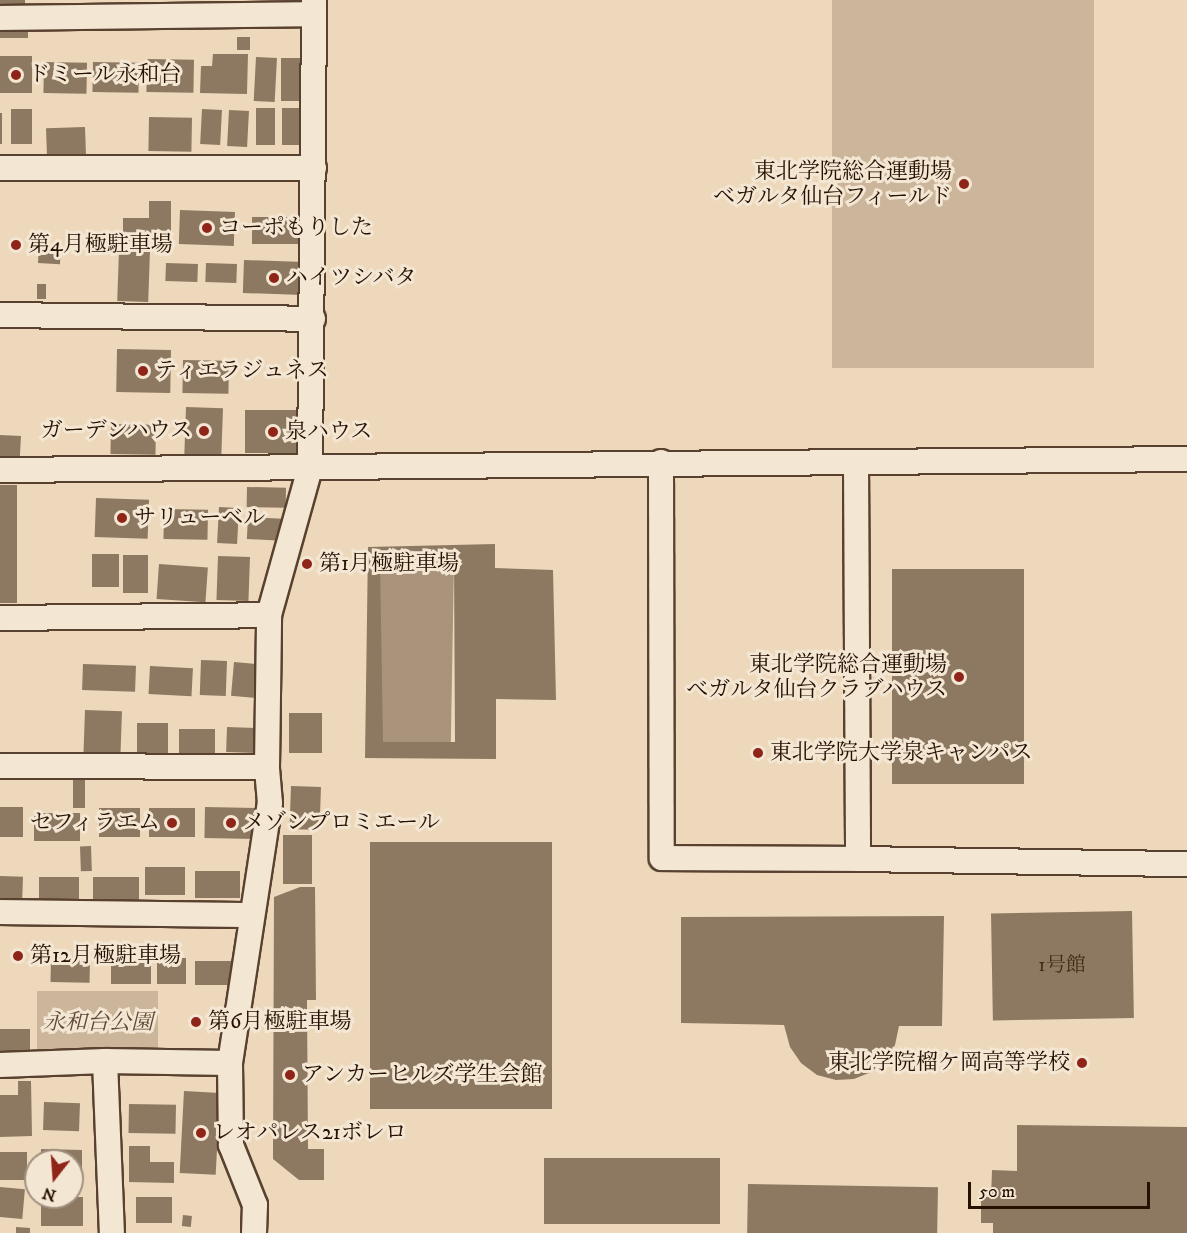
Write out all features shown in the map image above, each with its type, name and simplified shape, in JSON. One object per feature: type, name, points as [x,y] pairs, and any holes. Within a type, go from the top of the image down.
[{"type":"street","points":[[0,18],[314,7],[310,468],[269,615],[267,767],[270,803],[230,1063],[231,1145],[255,1205],[254,1233]]},
{"type":"street","points":[[0,168],[314,168]]},
{"type":"street","points":[[0,315],[313,319]]},
{"type":"street","points":[[0,470],[661,462],[1187,459]]},
{"type":"street","points":[[661,462],[662,858],[1187,864]]},
{"type":"street","points":[[856,462],[858,859]]},
{"type":"street","points":[[0,618],[269,615]]},
{"type":"street","points":[[0,766],[267,767]]},
{"type":"street","points":[[0,912],[252,915]]},
{"type":"street","points":[[0,1065],[105,1061],[230,1063]]},
{"type":"street","points":[[105,1061],[112,1233]]},
{"type":"green space","name":"東北学院総合運動場 ベガルタ仙台フィールド","points":[[832,0],[1094,0],[1094,368],[832,368]]},
{"type":"green space","name":"永和台公園","points":[[37,991],[158,991],[158,1054],[37,1054]]},
{"type":"shaded area","points":[[380,561],[454,562],[451,743],[377,742]]},
{"type":"building","points":[[0,0],[25,0],[25,8],[0,8]]},
{"type":"building","points":[[0,29],[28,29],[28,38],[0,38]]},
{"type":"building","points":[[237,37],[250,37],[250,50],[237,50]]},
{"type":"building","points":[[213,54],[248,54],[247,94],[200,93],[201,66],[212,66]]},
{"type":"building","name":"ドミール永和台","points":[[0,56],[32,56],[32,93],[0,93]]},
{"type":"building","points":[[256,57],[277,58],[275,102],[254,101]]},
{"type":"building","points":[[281,58],[302,58],[302,101],[281,101]]},
{"type":"building","points":[[147,59],[194,60],[193,93],[146,92]]},
{"type":"building","points":[[44,62],[87,63],[86,94],[43,93]]},
{"type":"building","points":[[93,62],[139,63],[138,93],[92,92]]},
{"type":"building","points":[[256,108],[275,108],[275,145],[256,145]]},
{"type":"building","points":[[282,108],[302,108],[302,145],[282,145]]},
{"type":"building","points":[[11,109],[32,109],[32,144],[11,144]]},
{"type":"building","points":[[202,109],[222,110],[220,145],[200,144]]},
{"type":"building","points":[[229,110],[249,111],[247,147],[227,146]]},
{"type":"building","points":[[0,113],[2,113],[2,144],[0,144]]},
{"type":"building","points":[[149,117],[192,118],[191,152],[148,151]]},
{"type":"building","points":[[85,127],[86,154],[47,155],[46,128]]},
{"type":"building","points":[[149,201],[171,201],[171,242],[123,242],[123,218],[149,218]]},
{"type":"building","name":"コーポもりした","points":[[180,210],[235,212],[234,246],[179,244]]},
{"type":"building","points":[[252,217],[303,217],[303,244],[252,244]]},
{"type":"building","points":[[39,244],[61,245],[60,264],[38,263]]},
{"type":"building","points":[[119,250],[150,251],[148,302],[117,301]]},
{"type":"building","name":"ハイツシバタ","points":[[244,260],[304,262],[303,295],[243,293]]},
{"type":"building","points":[[166,263],[198,264],[197,282],[165,281]]},
{"type":"building","points":[[206,263],[237,264],[236,283],[205,282]]},
{"type":"building","points":[[37,284],[46,284],[46,299],[37,299]]},
{"type":"building","name":"ティエラジュネス","points":[[117,349],[171,350],[170,393],[116,392]]},
{"type":"building","points":[[183,360],[229,361],[228,394],[182,393]]},
{"type":"building","name":"ガーデンハウス","points":[[186,407],[223,408],[221,455],[184,454]]},
{"type":"building","name":"泉ハウス","points":[[245,410],[300,410],[300,453],[245,453]]},
{"type":"building","points":[[111,424],[156,425],[155,455],[110,454]]},
{"type":"building","points":[[0,435],[21,436],[20,457],[0,456]]},
{"type":"building","points":[[0,485],[17,485],[17,603],[0,603]]},
{"type":"building","points":[[247,487],[286,488],[286,508],[247,507]]},
{"type":"building","name":"サリューベル","points":[[96,498],[149,500],[148,539],[95,537]]},
{"type":"building","points":[[219,507],[239,508],[237,544],[217,543]]},
{"type":"building","points":[[164,509],[208,510],[207,540],[163,539]]},
{"type":"building","points":[[248,517],[282,519],[281,541],[247,539]]},
{"type":"building","points":[[495,544],[495,568],[553,570],[556,700],[496,699],[496,759],[365,758],[368,547]],"holes":[[[380,561],[454,562],[455,742],[383,742]]]},
{"type":"building","points":[[92,554],[119,554],[119,587],[92,587]]},
{"type":"building","points":[[123,555],[148,555],[148,593],[123,593]]},
{"type":"building","points":[[218,556],[250,557],[248,601],[216,600]]},
{"type":"building","points":[[159,564],[208,567],[205,602],[157,599]]},
{"type":"building","name":"東北学院総合運動場 べガルタ仙台クラブハウス","points":[[892,569],[1024,569],[1024,784],[892,784]]},
{"type":"building","points":[[201,660],[227,661],[226,696],[200,695]]},
{"type":"building","points":[[234,662],[259,664],[256,698],[231,696]]},
{"type":"building","points":[[83,664],[136,666],[135,692],[82,690]]},
{"type":"building","points":[[150,666],[193,668],[191,696],[149,694]]},
{"type":"building","points":[[85,710],[122,711],[120,755],[83,754]]},
{"type":"building","points":[[289,713],[322,713],[322,753],[289,753]]},
{"type":"building","points":[[137,723],[168,723],[168,753],[137,753]]},
{"type":"building","points":[[227,727],[260,728],[259,753],[226,752]]},
{"type":"building","points":[[179,729],[215,729],[215,754],[179,754]]},
{"type":"building","points":[[73,780],[85,780],[85,808],[73,808]]},
{"type":"building","points":[[291,786],[321,787],[319,830],[289,829]]},
{"type":"building","points":[[0,807],[23,807],[23,837],[0,837]]},
{"type":"building","name":"メゾンプロミエール","points":[[205,807],[257,808],[256,839],[204,838]]},
{"type":"building","points":[[99,808],[140,808],[140,837],[99,837]]},
{"type":"building","name":"セフィラエム","points":[[149,808],[195,808],[195,837],[149,837]]},
{"type":"building","points":[[34,813],[80,813],[80,841],[34,841]]},
{"type":"building","points":[[283,835],[312,835],[312,884],[283,884]]},
{"type":"building","points":[[370,842],[552,842],[552,1109],[370,1109]]},
{"type":"building","points":[[80,846],[91,846],[92,871],[81,871]]},
{"type":"building","points":[[145,867],[185,867],[185,895],[145,895]]},
{"type":"building","points":[[195,871],[240,871],[240,898],[195,898]]},
{"type":"building","points":[[0,876],[23,877],[22,905],[0,904]]},
{"type":"building","points":[[39,877],[79,877],[79,902],[39,902]]},
{"type":"building","points":[[93,877],[139,877],[139,901],[93,901]]},
{"type":"building","name":"アンカーヒルズ学生会館","points":[[300,887],[315,887],[316,1000],[307,1000],[308,1149],[324,1149],[324,1180],[299,1180],[273,1159],[274,897]]},
{"type":"building","points":[[1132,911],[1134,1018],[993,1020],[991,913]]},
{"type":"building","points":[[944,916],[942,1026],[899,1026],[895,1045],[885,1061],[871,1072],[854,1079],[836,1080],[817,1075],[801,1063],[790,1047],[784,1025],[681,1023],[681,917]]},
{"type":"building","points":[[51,956],[90,957],[90,983],[51,982]]},
{"type":"building","points":[[157,958],[186,958],[186,984],[157,984]]},
{"type":"building","points":[[111,960],[151,960],[151,984],[111,984]]},
{"type":"building","points":[[195,961],[232,961],[232,985],[195,985]]},
{"type":"building","points":[[0,1029],[30,1029],[30,1054],[0,1054]]},
{"type":"building","points":[[18,1081],[31,1081],[32,1136],[0,1137],[0,1095],[18,1095]]},
{"type":"building","name":"レオパレス21ボレロ","points":[[184,1091],[220,1093],[216,1175],[180,1173]]},
{"type":"building","points":[[44,1102],[80,1103],[79,1131],[43,1130]]},
{"type":"building","points":[[129,1104],[176,1105],[175,1134],[128,1133]]},
{"type":"building","points":[[1017,1125],[1187,1127],[1187,1233],[993,1233],[993,1223],[981,1223],[981,1197],[991,1197],[992,1170],[1017,1171]]},
{"type":"building","points":[[129,1146],[150,1146],[150,1162],[174,1162],[174,1183],[129,1182]]},
{"type":"building","points":[[0,1152],[24,1152],[24,1180],[0,1180]]},
{"type":"building","points":[[544,1158],[720,1158],[720,1224],[544,1224]]},
{"type":"building","points":[[748,1184],[938,1187],[937,1233],[747,1233]]},
{"type":"building","points":[[0,1187],[24,1189],[22,1219],[0,1217]]},
{"type":"building","points":[[136,1197],[172,1197],[172,1223],[136,1223]]},
{"type":"building","points":[[41,1209],[83,1209],[83,1226],[41,1226]]},
{"type":"building","points":[[183,1215],[192,1216],[191,1227],[182,1226]]},
{"type":"building","points":[[16,1227],[30,1228],[30,1233],[16,1233]]},
{"type":"place","name":"ドミール永和台","points":[[16,75]]},
{"type":"place","name":"東北学院総合運動場 ベガルタ仙台フィールド","points":[[964,184]]},
{"type":"place","name":"コーポもりした","points":[[207,228]]},
{"type":"place","name":"第4月極駐車場","points":[[16,245]]},
{"type":"place","name":"ハイツシバタ","points":[[274,278]]},
{"type":"place","name":"ティエラジュネス","points":[[143,371]]},
{"type":"place","name":"ガーデンハウス","points":[[204,431]]},
{"type":"place","name":"泉ハウス","points":[[273,432]]},
{"type":"place","name":"サリューベル","points":[[122,518]]},
{"type":"place","name":"第1月極駐車場","points":[[307,564]]},
{"type":"place","name":"東北学院総合運動場 べガルタ仙台クラブハウス","points":[[959,677]]},
{"type":"place","name":"東北学院大学泉キャンパス","points":[[758,753]]},
{"type":"place","name":"セフィラエム","points":[[172,823]]},
{"type":"place","name":"メゾンプロミエール","points":[[231,823]]},
{"type":"place","name":"第12月極駐車場","points":[[18,956]]},
{"type":"place","name":"第6月極駐車場","points":[[196,1022]]},
{"type":"place","name":"東北学院榴ケ岡高等学校","points":[[1082,1063]]},
{"type":"place","name":"アンカーヒルズ学生会館","points":[[290,1075]]},
{"type":"place","name":"レオパレス21ボレロ","points":[[201,1133]]}]
